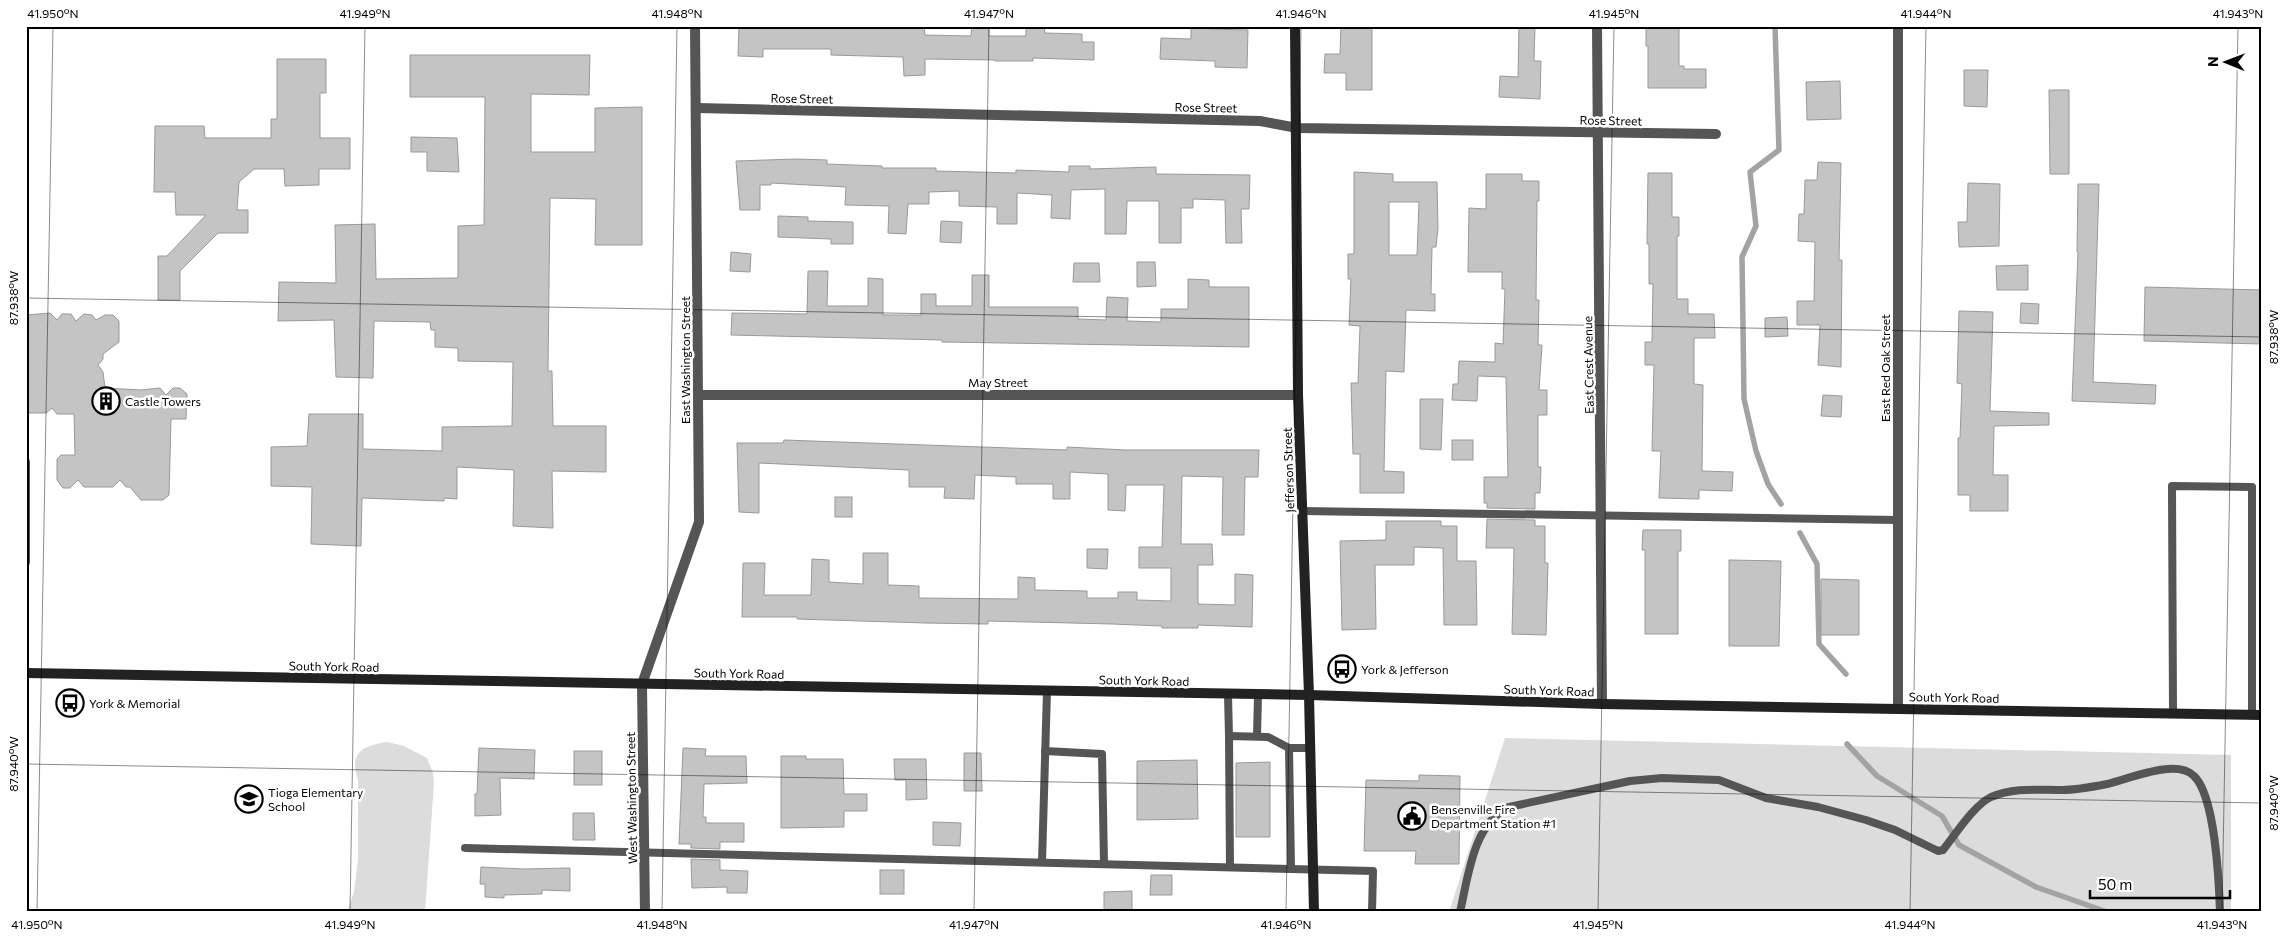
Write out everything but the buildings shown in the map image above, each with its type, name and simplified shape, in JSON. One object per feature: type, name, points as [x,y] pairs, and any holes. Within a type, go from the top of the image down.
[{"type":"main road","name":"Jefferson Street","points":[[1295,26],[1298,395],[1309,695],[1314,912]]},
{"type":"main road","name":"South York Road","points":[[26,673],[1309,695],[1602,704],[2257,715]]},
{"type":"street","name":"East Washington Street","points":[[642,684],[699,522],[695,26]]},
{"type":"street","name":"East Crest Avenue","points":[[1597,26],[1602,704]]},
{"type":"street","name":"East Red Oak Street","points":[[1898,26],[1898,709]]},
{"type":"street","name":"Rose Street","points":[[696,108],[1260,121],[1297,128],[1716,134]]},
{"type":"street","name":"May Street","points":[[698,394],[1298,395]]},
{"type":"street","name":"West Washington Street","points":[[642,684],[644,912]]},
{"type":"lane","points":[[26,462],[26,562]]},
{"type":"lane","points":[[2173,713],[2172,486],[2252,487],[2257,715]]},
{"type":"lane","points":[[1302,511],[1898,520]]},
{"type":"lane","points":[[1042,862],[1047,691]]},
{"type":"lane","points":[[1228,695],[1230,867]]},
{"type":"lane","points":[[1257,736],[1258,695]]},
{"type":"lane","points":[[1229,736],[1268,736],[1288,748],[1310,748]]},
{"type":"lane","points":[[1288,748],[1291,868]]},
{"type":"lane","points":[[1045,751],[1102,754],[1104,863]]},
{"type":"lane","points":[[1460,912],[1472,863],[1482,836],[1499,813],[1509,807],[1630,781],[1662,778],[1719,780],[1766,798],[1818,807],[1866,820],[1896,830],[1938,851],[1946,846],[1986,800],[2005,793],[2034,789],[2074,789],[2164,770],[2185,770],[2198,780],[2204,794],[2218,857],[2220,912]]},
{"type":"lane","points":[[465,848],[644,851],[1372,871],[1372,912]]},
{"type":"shaded area","points":[[1505,738],[2231,755],[2231,912],[1449,912]]},
{"type":"shaded area","points":[[387,742],[404,746],[427,758],[433,773],[434,783],[425,912],[347,912],[354,892],[358,859],[358,780],[355,763],[364,748]]},
{"type":"waterway","points":[[1775,26],[1779,150],[1750,172],[1756,226],[1742,257],[1744,399],[1756,451],[1768,484],[1781,504]]},
{"type":"waterway","points":[[1800,533],[1817,564],[1819,644],[1846,674]]},
{"type":"waterway","points":[[1847,744],[1877,776],[1942,816],[1959,845],[2036,887],[2107,912]]},
{"type":"place","name":"Castle Towers","points":[[106,401]]},
{"type":"place","name":"York & Jefferson","points":[[1342,669]]},
{"type":"place","name":"York & Memorial","points":[[70,703]]},
{"type":"place","name":"Tioga Elementary School","points":[[249,799]]},
{"type":"place","name":"Bensenville Fire Department Station #1","points":[[1412,816]]}]
